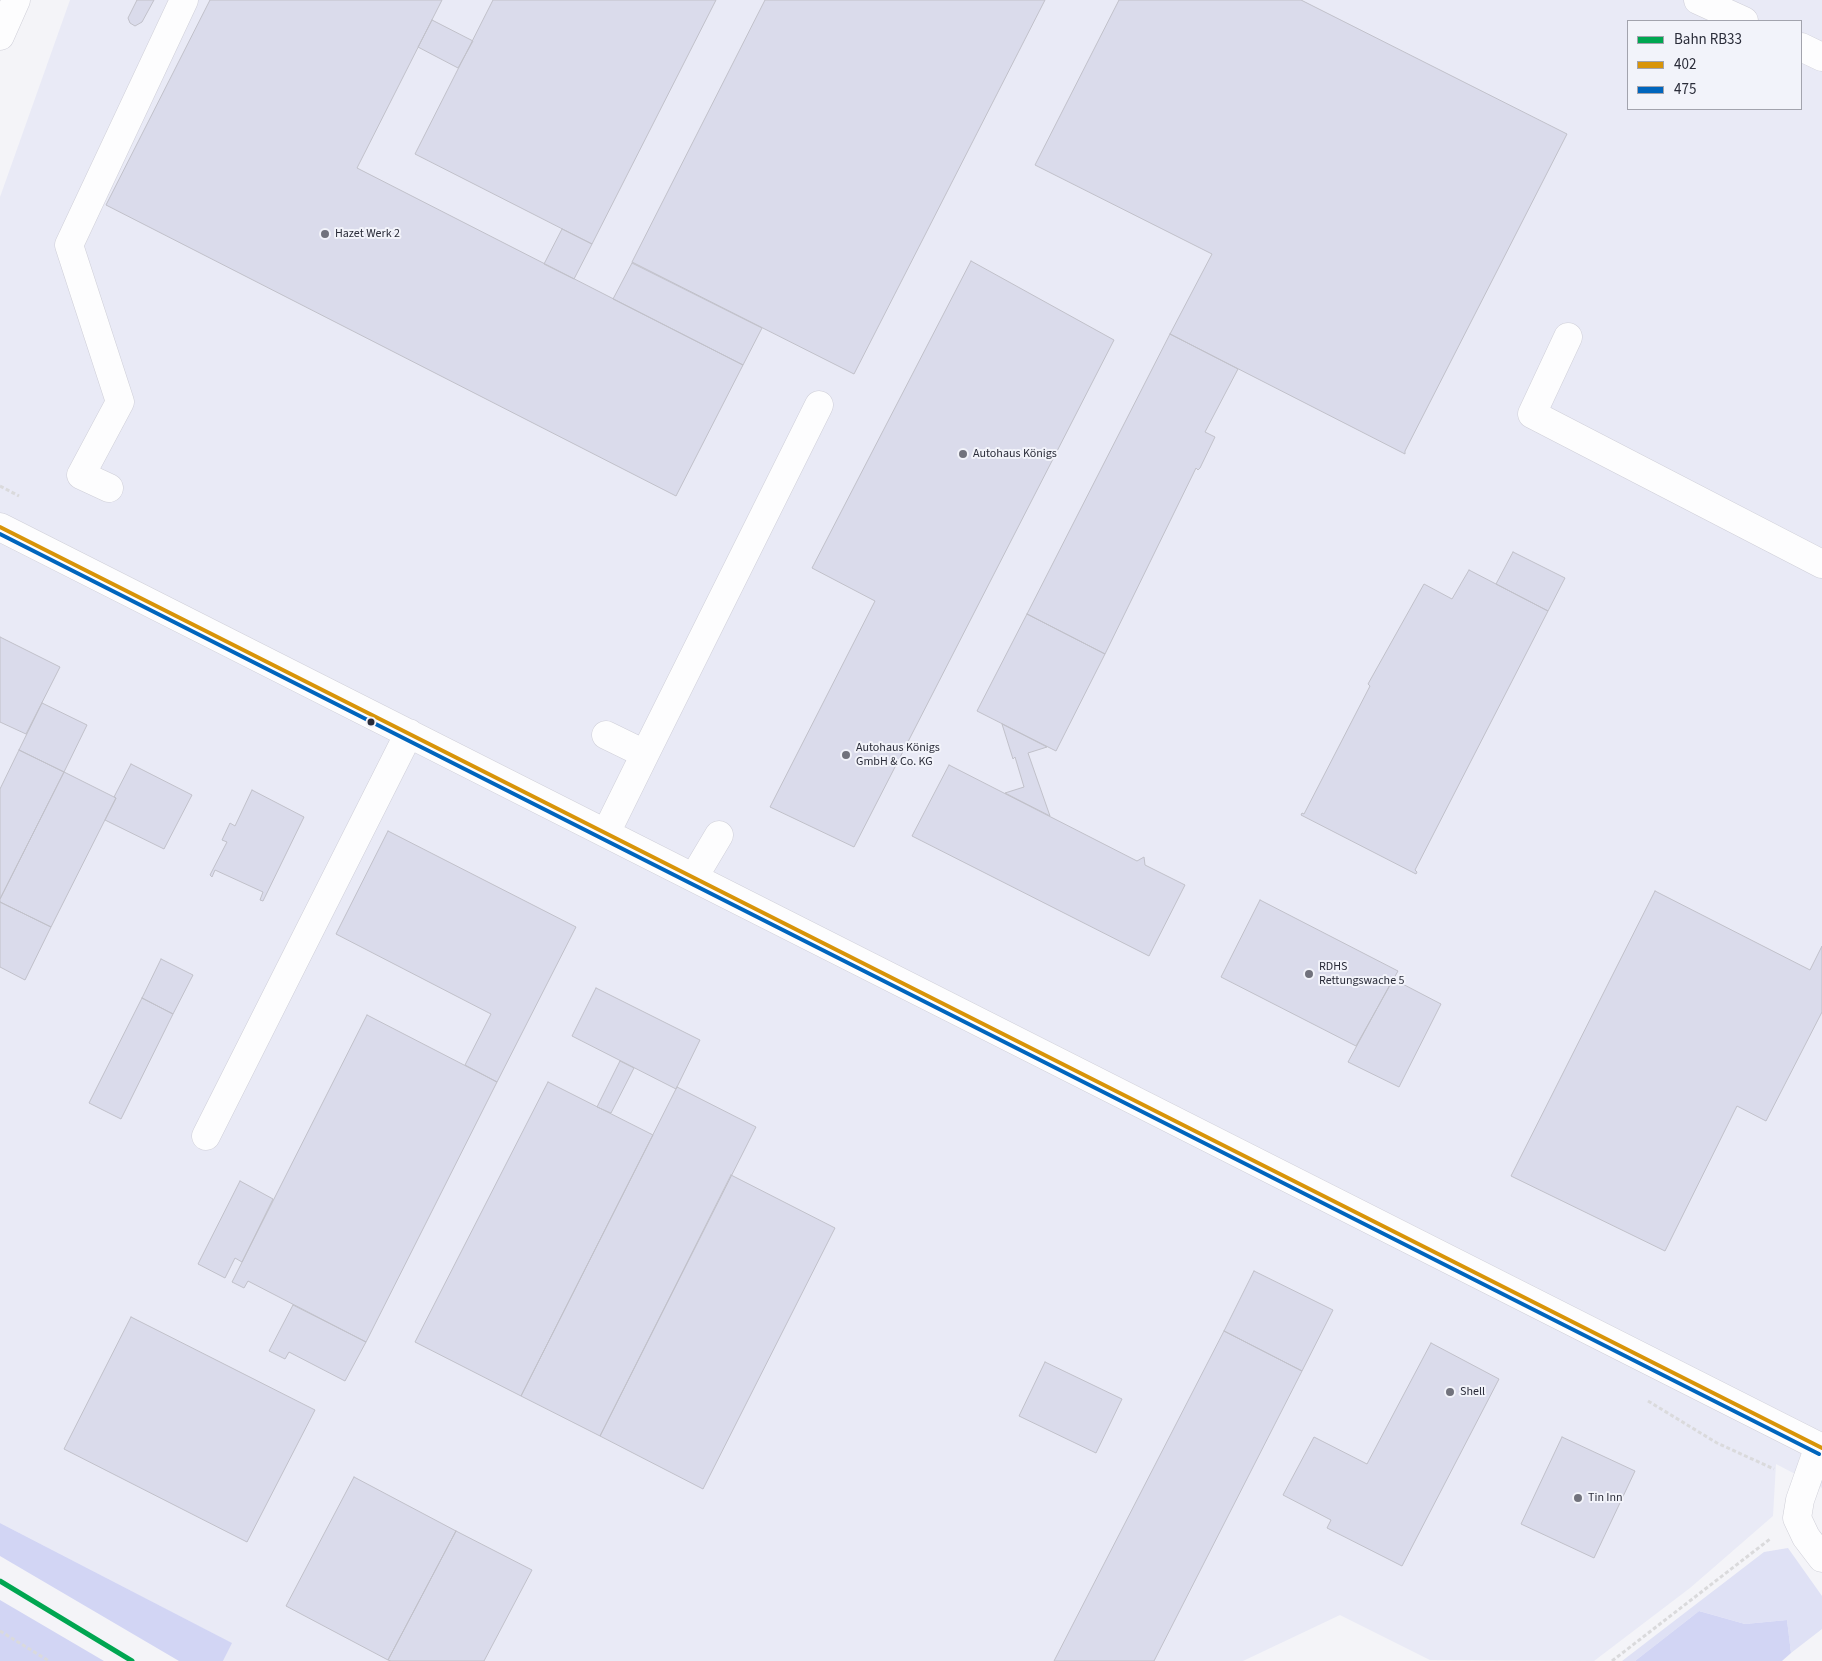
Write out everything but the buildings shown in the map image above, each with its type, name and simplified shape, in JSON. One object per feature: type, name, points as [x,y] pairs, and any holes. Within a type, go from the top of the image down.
[{"type":"street","points":[[108,488],[81,475],[120,402],[69,245],[184,0]]},
{"type":"street","points":[[1698,0],[1742,20]]},
{"type":"street","points":[[1802,47],[1822,57]]},
{"type":"street","points":[[1568,337],[1532,414],[1822,564]]},
{"type":"street","points":[[606,833],[819,405]]},
{"type":"street","points":[[0,527],[1821,1447],[1800,1500],[1797,1518],[1806,1537],[1822,1558]]},
{"type":"street","points":[[206,1136],[409,733]]},
{"type":"street","points":[[606,735],[645,754]]},
{"type":"street","points":[[694,877],[719,835]]},
{"type":"path","points":[[1612,1661],[1797,1518]]},
{"type":"path","points":[[0,1631],[49,1661]]},
{"type":"shaded area","points":[[70,0],[1822,0],[1822,1488],[1776,1464],[1773,1516],[1690,1588],[1594,1661],[1430,1660],[1340,1615],[1243,1661],[223,1661],[231,1643],[0,1523],[0,197]]},
{"type":"shaded area","points":[[0,1523],[232,1643],[223,1661],[179,1661],[0,1556]]},
{"type":"shaded area","points":[[1788,1548],[1822,1596],[1822,1629],[1791,1653],[1787,1620],[1745,1624],[1699,1611],[1635,1661],[1622,1661],[1764,1552]]},
{"type":"shaded area","points":[[0,1600],[104,1661],[0,1661]]},
{"type":"shaded area","points":[[1699,1611],[1745,1624],[1787,1620],[1791,1653],[1782,1661],[1635,1661]]},
{"type":"rail line","name":"RB33","points":[[0,1581],[132,1661]]},
{"type":"transit line","name":"402","points":[[0,527],[1822,1448]]},
{"type":"transit line","name":"475","points":[[0,534],[1819,1454]]},
{"type":"place","name":"Hazet Werk 2","points":[[325,234]]},
{"type":"place","name":"Autohaus Königs","points":[[963,454]]},
{"type":"place","name":"Autohaus Königs GmbH & Co. KG","points":[[846,755]]},
{"type":"place","name":"RDHS Rettungswache 5","points":[[1309,974]]},
{"type":"place","name":"Shell","points":[[1450,1392]]},
{"type":"place","name":"Tin Inn","points":[[1578,1498]]}]
